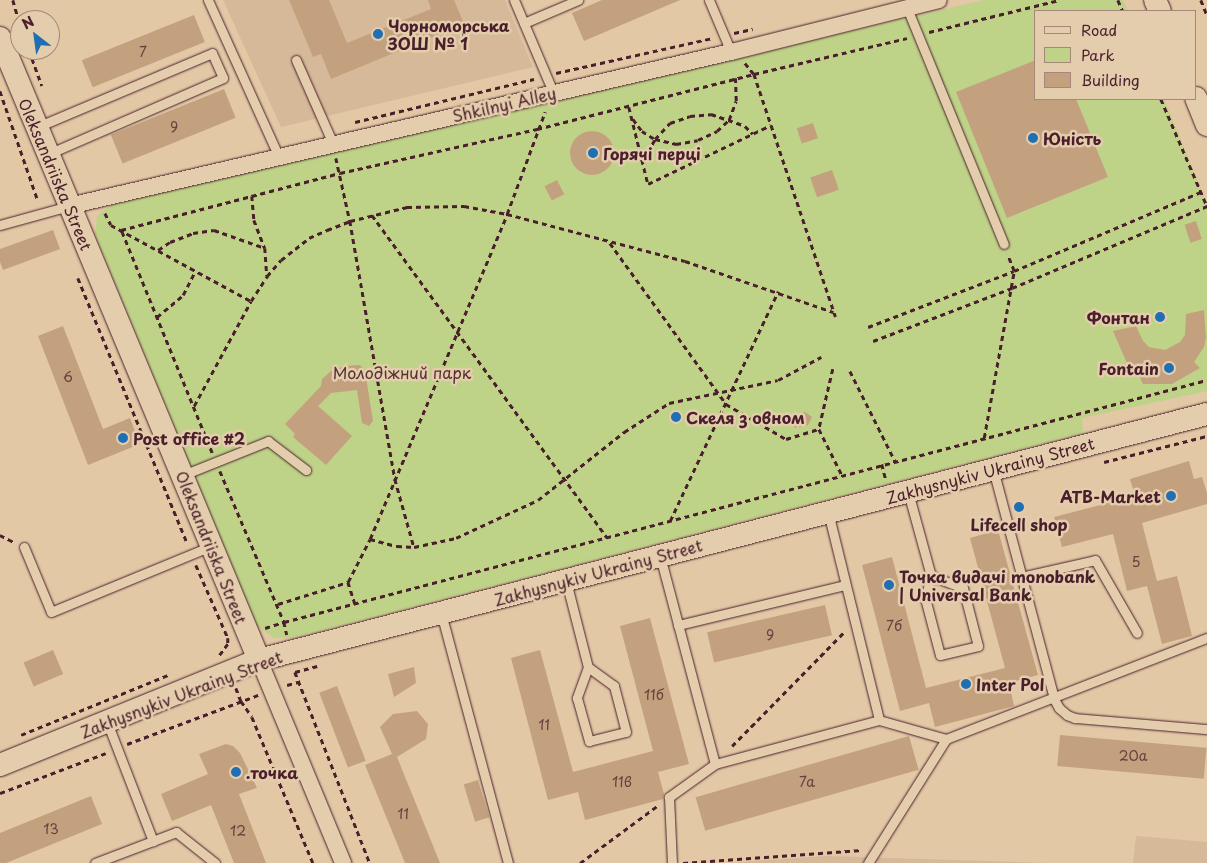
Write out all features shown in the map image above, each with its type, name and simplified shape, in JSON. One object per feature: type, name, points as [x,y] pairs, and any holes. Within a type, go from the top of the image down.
[{"type":"main road","name":"Oleksandriiska Street","points":[[0,38],[182,475],[202,550],[259,660]]},
{"type":"main road","points":[[1197,100],[1207,125]]},
{"type":"main road","name":"Zakhysnykiv Ukrainy Street","points":[[0,765],[259,660],[1207,414]]},
{"type":"street","name":"Shkilnyi Alley","points":[[69,206],[279,158],[914,4],[939,0]]},
{"type":"street","name":"Oleksandriiska Street","points":[[259,660],[343,863]]},
{"type":"lane","points":[[208,0],[279,158]]},
{"type":"lane","points":[[514,0],[553,92]]},
{"type":"lane","points":[[524,23],[578,0]]},
{"type":"lane","points":[[710,0],[730,49]]},
{"type":"lane","points":[[914,4],[918,35],[1004,244]]},
{"type":"lane","points":[[37,127],[212,53],[223,78],[48,154]]},
{"type":"lane","points":[[296,60],[333,144]]},
{"type":"lane","points":[[0,225],[69,206]]},
{"type":"lane","points":[[182,475],[268,441],[306,470]]},
{"type":"lane","points":[[993,470],[1054,699],[1066,715],[1075,718],[1207,729]]},
{"type":"lane","points":[[908,491],[931,576],[925,598],[940,655],[978,646],[963,588],[931,576]]},
{"type":"lane","points":[[828,512],[879,720]]},
{"type":"lane","points":[[24,547],[51,612],[202,550]]},
{"type":"lane","points":[[660,556],[715,764]]},
{"type":"lane","points":[[1021,577],[1094,560],[1137,633]]},
{"type":"lane","points":[[566,580],[588,667],[577,698],[589,741],[626,732],[614,686],[588,667]]},
{"type":"lane","points":[[678,624],[846,585]]},
{"type":"lane","points":[[441,613],[508,863]]},
{"type":"lane","points":[[672,863],[669,798],[715,764],[879,720],[946,739],[1206,640]]},
{"type":"lane","points":[[107,722],[153,841]]},
{"type":"lane","points":[[868,863],[946,739]]},
{"type":"lane","points":[[95,863],[176,832],[215,863]]},
{"type":"path","points":[[121,230],[340,173],[629,107],[735,78],[1059,0]]},
{"type":"path","points":[[1201,0],[1207,15]]},
{"type":"path","points":[[730,49],[754,74],[836,317]]},
{"type":"path","points":[[632,118],[642,131],[655,139],[676,144],[698,140],[717,131],[729,120],[736,100],[735,78]]},
{"type":"path","points":[[0,92],[38,202]]},
{"type":"path","points":[[355,604],[348,582],[370,539],[507,214],[537,129],[553,92]]},
{"type":"path","points":[[873,341],[1012,288],[1207,206],[1161,100]]},
{"type":"path","points":[[629,107],[648,184],[771,125]]},
{"type":"path","points":[[643,162],[655,139],[670,123],[690,116],[712,114],[745,126],[753,134]]},
{"type":"path","points":[[333,144],[350,221],[395,479],[414,547]]},
{"type":"path","points":[[868,327],[1014,271],[1201,192]]},
{"type":"path","points":[[252,196],[254,220],[265,248],[267,276]]},
{"type":"path","points":[[194,407],[251,301],[267,276],[294,248],[309,238],[350,221],[407,208],[434,205],[464,206],[507,214],[685,261],[833,312]]},
{"type":"path","points":[[372,215],[607,537]]},
{"type":"path","points":[[111,225],[251,301]]},
{"type":"path","points":[[121,230],[284,622],[1207,380]]},
{"type":"path","points":[[158,250],[170,242],[193,232],[214,230],[265,248]]},
{"type":"path","points":[[610,242],[726,404],[786,440],[819,429]]},
{"type":"path","points":[[984,438],[1014,271],[1004,244]]},
{"type":"path","points":[[157,317],[183,295],[195,271]]},
{"type":"path","points":[[83,292],[202,550],[228,638],[228,644],[222,654],[213,657]]},
{"type":"path","points":[[670,521],[778,292]]},
{"type":"path","points":[[370,539],[398,546],[414,547],[456,538],[538,500],[624,432],[669,403],[778,380],[821,357]]},
{"type":"path","points":[[833,369],[819,429],[842,475]]},
{"type":"path","points":[[850,371],[895,461]]},
{"type":"path","points":[[0,535],[24,547]]},
{"type":"path","points":[[278,604],[348,582]]},
{"type":"path","points":[[715,764],[855,621]]},
{"type":"path","points":[[18,736],[170,674]]},
{"type":"path","points":[[298,682],[370,863]]},
{"type":"path","points":[[241,701],[252,717],[313,863]]},
{"type":"path","points":[[580,863],[669,798]]},
{"type":"path","points":[[677,863],[876,850]]},
{"type":"shaded area","name":"Чорноморська ЗОШ № 1","points":[[223,0],[505,0],[533,67],[281,127]]},
{"type":"shaded area","points":[[1136,836],[1207,842],[1207,863],[1133,863]]},
{"type":"shaded area","points":[[827,856],[1047,863],[726,863]]},
{"type":"green space","name":"Молодіжний парк","points":[[984,0],[1123,0],[1128,10],[1034,10],[1034,100],[1164,100],[1207,203],[1207,391],[1082,418],[1083,433],[293,638],[274,638],[257,626],[95,234],[97,216],[112,204]]},
{"type":"building","points":[[289,0],[329,0],[347,43],[431,9],[428,0],[454,0],[464,24],[331,79],[321,54],[313,57]]},
{"type":"building","points":[[602,0],[680,0],[584,41],[572,13]]},
{"type":"building","points":[[194,15],[205,42],[93,87],[82,60]]},
{"type":"building","name":"Юність","points":[[1034,61],[1034,100],[1076,100],[1108,177],[1007,218],[956,92]]},
{"type":"building","points":[[224,89],[236,118],[122,163],[111,135]]},
{"type":"building","points":[[813,123],[818,138],[802,143],[797,128]]},
{"type":"building","points":[[596,131],[608,137],[613,144],[613,162],[608,169],[601,174],[588,175],[580,172],[573,165],[570,149],[573,141],[580,134]]},
{"type":"building","points":[[832,170],[839,190],[817,197],[810,177]]},
{"type":"building","points":[[557,180],[564,194],[552,201],[545,186]]},
{"type":"building","points":[[1196,221],[1202,239],[1190,243],[1185,225]]},
{"type":"building","points":[[53,230],[60,249],[3,270],[0,262],[0,249]]},
{"type":"building","points":[[1204,310],[1206,338],[1204,347],[1194,362],[1200,368],[1172,384],[1143,384],[1138,373],[1126,361],[1113,331],[1136,326],[1143,341],[1149,347],[1165,350],[1180,342],[1185,335],[1186,314]]},
{"type":"building","points":[[63,326],[103,429],[130,418],[140,444],[88,465],[38,336]]},
{"type":"building","points":[[360,365],[365,371],[373,421],[369,426],[362,423],[357,390],[331,393],[318,406],[352,436],[326,465],[293,437],[295,434],[285,424],[321,386],[322,379],[331,371],[345,366]]},
{"type":"building","points":[[805,412],[812,417],[808,425],[795,428],[792,423],[793,415]]},
{"type":"building","points":[[1189,461],[1194,479],[1202,477],[1207,493],[1207,504],[1142,523],[1157,581],[1177,576],[1192,636],[1162,644],[1147,586],[1127,591],[1113,534],[1062,547],[1054,517],[1135,496],[1130,479]]},
{"type":"building","points":[[998,530],[1038,675],[1009,683],[1014,706],[935,727],[929,703],[900,711],[862,565],[892,557],[926,688],[1005,668],[970,538]]},
{"type":"building","points":[[825,605],[832,635],[714,662],[707,632]]},
{"type":"building","points":[[650,618],[689,764],[658,772],[664,794],[663,799],[585,820],[578,792],[548,800],[511,658],[540,650],[573,772],[653,751],[620,626]]},
{"type":"building","points":[[53,650],[63,674],[34,686],[24,663]]},
{"type":"building","points":[[414,667],[416,683],[394,697],[388,674]]},
{"type":"building","points":[[337,686],[366,761],[348,767],[319,693]]},
{"type":"building","points":[[417,711],[428,724],[426,739],[397,757],[440,863],[405,863],[365,765],[392,754],[380,727],[393,714]]},
{"type":"building","points":[[1060,735],[1206,748],[1204,779],[1057,766]]},
{"type":"building","points":[[909,736],[919,770],[705,831],[696,797]]},
{"type":"building","points":[[226,744],[233,746],[240,753],[257,788],[239,794],[266,863],[234,863],[211,805],[172,821],[161,794],[208,774],[199,754]]},
{"type":"building","points":[[478,780],[489,817],[475,822],[464,784]]},
{"type":"building","points":[[91,796],[102,824],[6,863],[0,863],[0,833]]},
{"type":"place","name":"Чорноморська ЗОШ № 1","points":[[378,34]]},
{"type":"place","name":"Юність","points":[[1033,138]]},
{"type":"place","name":"Горячі перці","points":[[593,153]]},
{"type":"place","name":"Фонтан","points":[[1160,317]]},
{"type":"place","name":"Fontain","points":[[1169,368]]},
{"type":"place","name":"Скеля з овном","points":[[676,417]]},
{"type":"place","name":"Post office #2","points":[[123,438]]},
{"type":"place","name":"ATB-Market","points":[[1171,496]]},
{"type":"place","name":"Lifecell shop","points":[[1019,507]]},
{"type":"place","name":"Точка видачі monobank | Universal Bank","points":[[889,585]]},
{"type":"place","name":"Inter Pol","points":[[966,684]]},
{"type":"place","name":".точка","points":[[236,772]]}]
